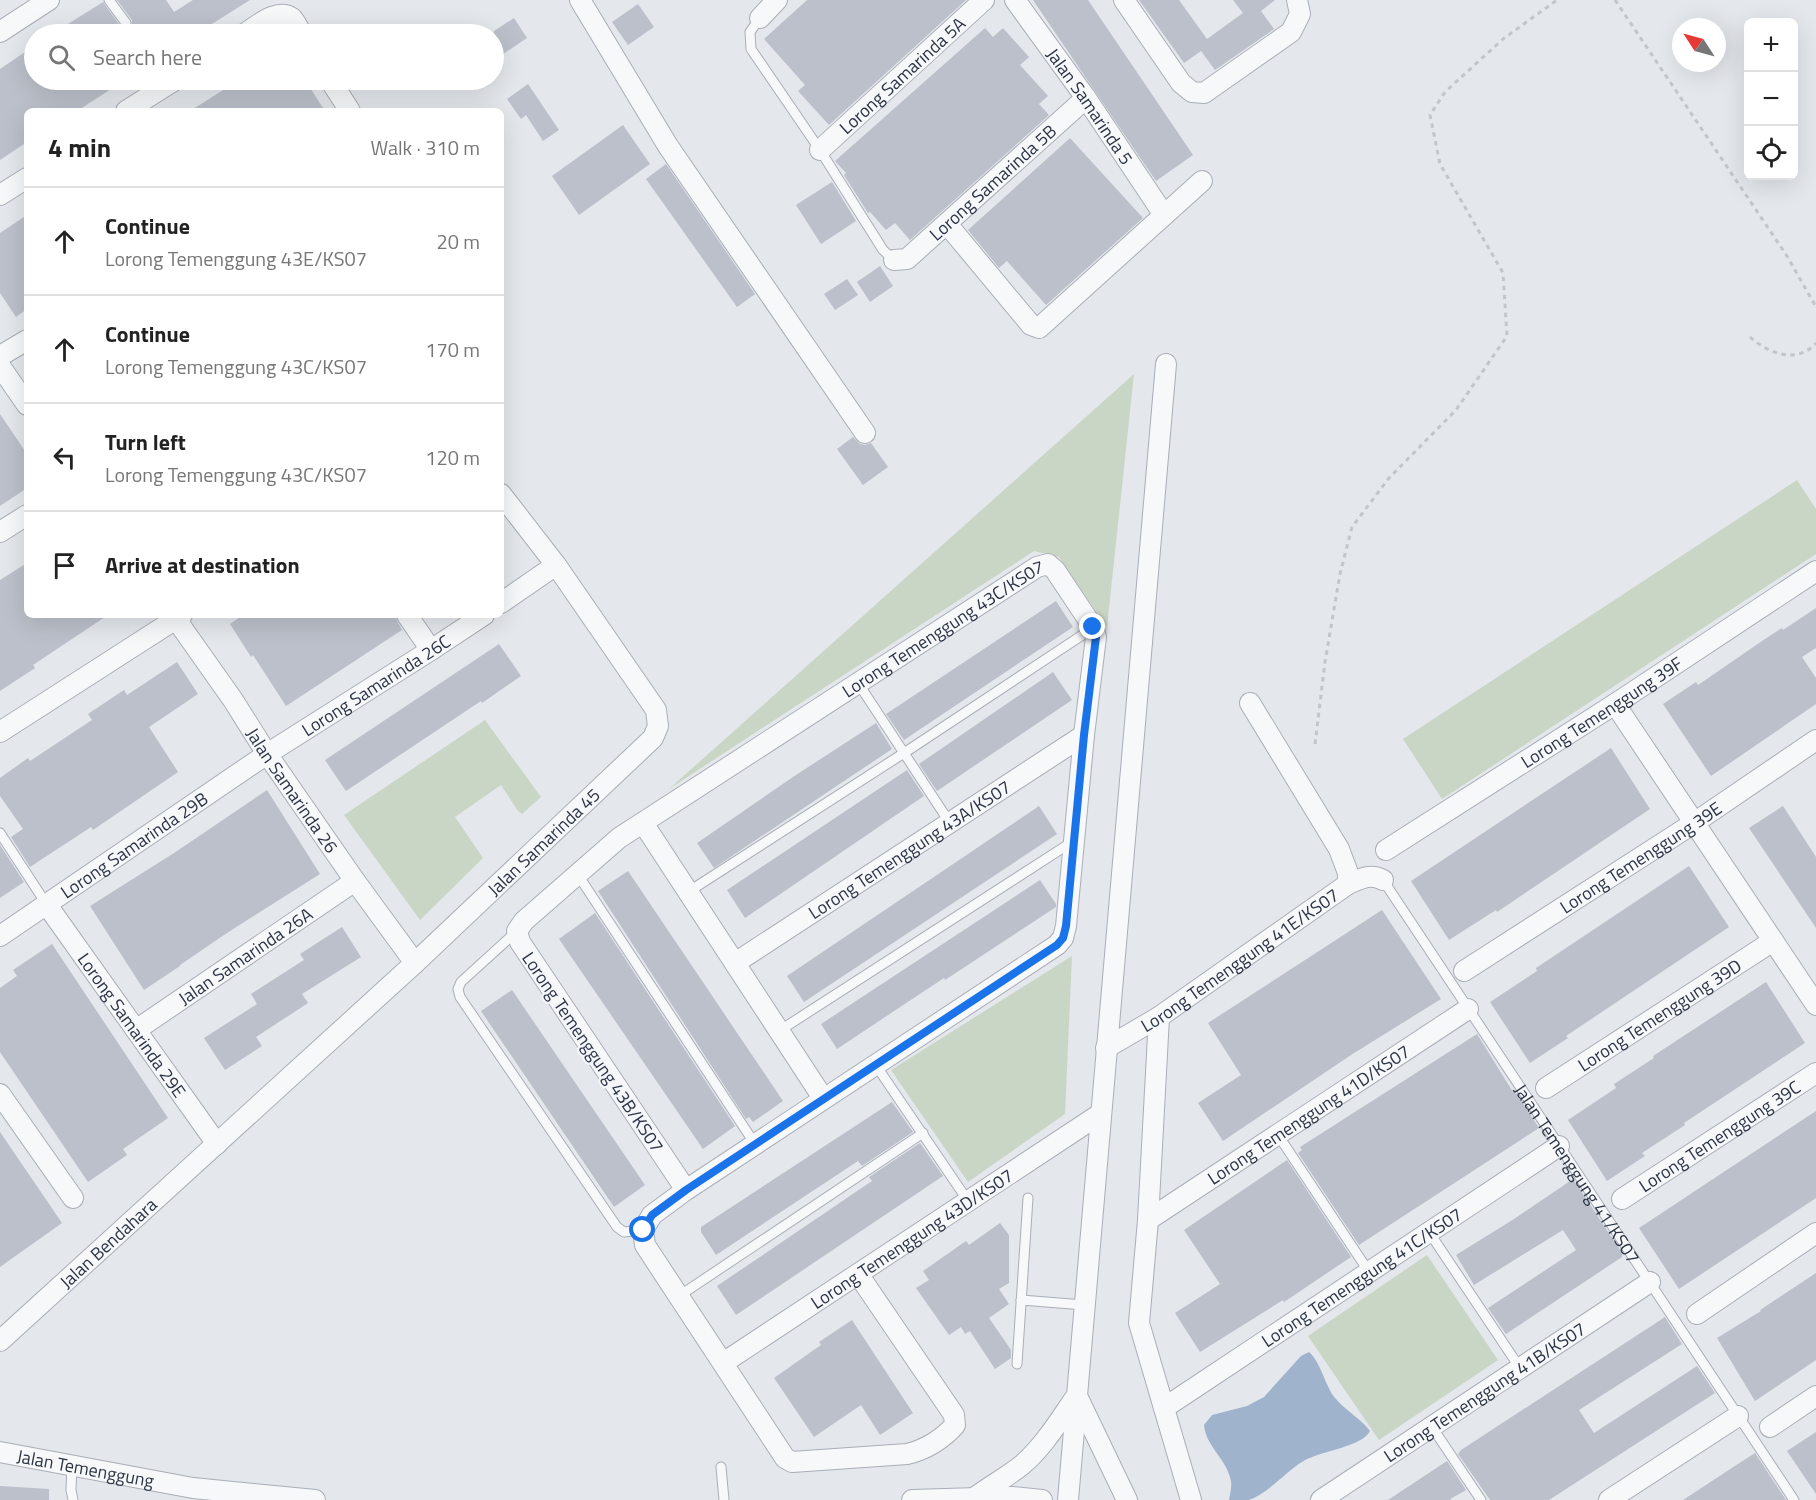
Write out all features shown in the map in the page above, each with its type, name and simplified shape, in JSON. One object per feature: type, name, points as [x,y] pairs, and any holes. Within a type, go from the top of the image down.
[{"type":"street","points":[[0,32],[49,0]]},
{"type":"street","points":[[580,0],[668,146],[865,433]]},
{"type":"street","points":[[760,18],[777,0]]},
{"type":"street","name":"Lorong Samarinda 5A","points":[[820,150],[984,0]]},
{"type":"street","name":"Jalan Samarinda 5","points":[[1015,0],[1086,98],[1164,215]]},
{"type":"street","points":[[1124,0],[1181,83],[1192,92],[1204,93],[1291,32],[1300,15],[1297,0]]},
{"type":"street","points":[[260,24],[273,16],[284,15],[294,24]]},
{"type":"street","points":[[131,108],[159,90]]},
{"type":"street","points":[[336,90],[348,108]]},
{"type":"street","name":"Lorong Samarinda 5B","points":[[894,260],[907,259],[1086,98]]},
{"type":"street","points":[[0,195],[24,180]]},
{"type":"street","points":[[947,224],[1031,325],[1039,328],[1202,181]]},
{"type":"street","points":[[0,356],[24,342]]},
{"type":"street","points":[[1068,1500],[1166,364]]},
{"type":"street","points":[[0,366],[24,401]]},
{"type":"street","name":"Jalan Samarinda 45","points":[[217,1144],[415,963],[653,738],[658,726],[656,710],[556,565],[504,498]]},
{"type":"street","points":[[0,532],[24,517]]},
{"type":"street","name":"Lorong Temenggung 43C/KS07","points":[[643,823],[1037,567],[1048,564],[1055,570],[1093,627]]},
{"type":"street","points":[[504,601],[556,565]]},
{"type":"street","name":"Lorong Temenggung 39F","points":[[1386,850],[1615,704],[1816,571]]},
{"type":"street","points":[[0,732],[174,618]]},
{"type":"street","name":"Jalan Samarinda 26","points":[[178,618],[267,754],[415,963]]},
{"type":"street","points":[[409,618],[431,651]]},
{"type":"street","name":"Lorong Samarinda 26C","points":[[267,754],[480,618]]},
{"type":"street","points":[[858,1274],[954,1414],[955,1425],[948,1434],[920,1451],[907,1454],[792,1462],[785,1458],[645,1245],[643,1230],[652,1215],[686,1190],[1057,945],[1063,938],[1096,637],[1093,627]]},
{"type":"street","name":"Lorong Temenggung 41E/KS07","points":[[1106,1048],[1159,1017],[1348,884],[1348,873],[1339,849],[1250,703]]},
{"type":"street","points":[[1615,704],[1816,1005]]},
{"type":"street","name":"Lorong Temenggung 43A/KS07","points":[[735,963],[1084,735]]},
{"type":"street","name":"Lorong Temenggung 39E","points":[[1464,971],[1694,823],[1816,740]]},
{"type":"street","name":"Lorong Samarinda 29B","points":[[0,936],[267,754]]},
{"type":"street","points":[[643,823],[823,1098]]},
{"type":"street","name":"Lorong Temenggung 43B/KS07","points":[[643,823],[619,838],[524,921],[517,931],[520,942],[686,1190]]},
{"type":"street","name":"Jalan Temenggung 41/KS07","points":[[1348,884],[1363,877],[1376,876],[1383,880]]},
{"type":"street","name":"Jalan Samarinda 26A","points":[[136,1030],[355,881]]},
{"type":"street","name":"Lorong Samarinda 29E","points":[[47,905],[217,1144]]},
{"type":"street","name":"Lorong Temenggung 39D","points":[[1546,1088],[1773,941]]},
{"type":"street","name":"Lorong Temenggung 41D/KS07","points":[[1148,1220],[1468,1009]]},
{"type":"street","points":[[1159,1017],[1148,1220],[1139,1323],[1191,1500]]},
{"type":"street","name":"Lorong Temenggung 39C","points":[[1622,1199],[1816,1073]]},
{"type":"street","points":[[0,1094],[73,1198]]},
{"type":"street","name":"Lorong Temenggung 43D/KS07","points":[[723,1363],[1101,1114]]},
{"type":"street","name":"Jalan Bendahara","points":[[0,1341],[217,1144]]},
{"type":"street","name":"Lorong Temenggung 41C/KS07","points":[[1164,1408],[1559,1146]]},
{"type":"street","points":[[1697,1314],[1816,1233]]},
{"type":"street","name":"Lorong Temenggung 41B/KS07","points":[[1321,1500],[1650,1282]]},
{"type":"street","points":[[975,1497],[1034,1454],[1077,1395]]},
{"type":"street","points":[[1077,1395],[1127,1500]]},
{"type":"street","points":[[1770,1427],[1816,1396]]},
{"type":"street","points":[[1609,1500],[1738,1416]]},
{"type":"street","name":"Jalan Temenggung","points":[[0,1452],[193,1488],[315,1500]]},
{"type":"street","points":[[912,1500],[975,1497],[1042,1500]]},
{"type":"lane","points":[[109,0],[126,22]]},
{"type":"lane","points":[[760,18],[750,32],[751,49],[820,150],[883,250],[894,260]]},
{"type":"lane","points":[[688,892],[904,753],[1093,627]]},
{"type":"lane","points":[[858,683],[950,823]]},
{"type":"lane","points":[[0,833],[47,905]]},
{"type":"lane","points":[[779,1031],[1074,840]]},
{"type":"lane","points":[[578,874],[755,1144]]},
{"type":"lane","name":"Jalan Temenggung 41/KS07","points":[[1383,880],[1794,1500]]},
{"type":"lane","points":[[517,931],[461,982],[458,989],[460,998],[617,1227],[624,1232],[643,1230]]},
{"type":"lane","points":[[875,1064],[968,1201]]},
{"type":"lane","points":[[678,1296],[922,1133]]},
{"type":"lane","points":[[1278,1135],[1369,1272]]},
{"type":"lane","points":[[1017,1364],[1028,1198]]},
{"type":"lane","points":[[1429,1232],[1520,1368]]},
{"type":"lane","points":[[1021,1300],[1084,1305]]},
{"type":"lane","points":[[1432,1426],[1481,1500]]},
{"type":"lane","points":[[72,1465],[73,1500]]},
{"type":"lane","points":[[721,1467],[724,1500]]},
{"type":"path","points":[[1315,744],[1325,662],[1340,574],[1352,527],[1389,478],[1456,410],[1507,336],[1503,273],[1440,164],[1430,115],[1445,92],[1503,39],[1557,0]]},
{"type":"path","points":[[1615,0],[1787,256],[1816,307]]},
{"type":"path","points":[[1750,337],[1763,348],[1788,357],[1811,349],[1816,343]]},
{"type":"green space","points":[[1134,374],[1107,627],[1059,557],[1034,551],[669,789]]},
{"type":"green space","points":[[1797,480],[1816,509],[1816,554],[1442,799],[1403,739]]},
{"type":"green space","points":[[485,720],[541,797],[522,814],[501,785],[455,817],[483,858],[420,920],[344,815]]},
{"type":"green space","points":[[1072,956],[1065,1114],[968,1182],[891,1070]]},
{"type":"green space","points":[[1427,1255],[1498,1360],[1379,1440],[1308,1336]]},
{"type":"water","points":[[1309,1352],[1317,1362],[1335,1398],[1370,1431],[1358,1441],[1302,1462],[1254,1498],[1229,1500],[1231,1483],[1229,1473],[1208,1440],[1204,1425],[1212,1415],[1247,1406],[1264,1397],[1301,1356]]},
{"type":"building","points":[[117,0],[166,0],[174,12],[193,0],[250,0],[212,24],[132,24],[132,20]]},
{"type":"building","points":[[807,0],[966,0],[829,125],[798,91],[805,85],[764,39]]},
{"type":"building","points":[[1033,0],[1088,0],[1193,155],[1156,181]]},
{"type":"building","points":[[1139,0],[1179,0],[1207,39],[1243,13],[1233,0],[1275,0],[1261,11],[1274,29],[1215,70],[1201,51],[1184,63]]},
{"type":"building","points":[[103,2],[119,24],[68,24]]},
{"type":"building","points":[[638,4],[654,27],[628,45],[612,22]]},
{"type":"building","points":[[514,18],[527,38],[504,53],[504,24]]},
{"type":"building","points":[[985,28],[993,37],[1003,28],[1029,57],[1020,65],[1048,96],[1039,104],[1049,115],[910,240],[895,223],[886,230],[870,212],[868,213],[844,175],[846,173],[835,161]]},
{"type":"building","points":[[24,53],[24,90],[110,90],[82,108],[24,108],[24,144],[0,160],[0,69]]},
{"type":"building","points":[[528,84],[559,130],[543,141],[526,115],[521,119],[507,99]]},
{"type":"building","points":[[223,90],[311,90],[323,108],[195,108]]},
{"type":"building","points":[[623,125],[650,164],[579,215],[552,176]]},
{"type":"building","points":[[1070,138],[1143,218],[1046,305],[1007,261],[999,268],[968,230]]},
{"type":"building","points":[[666,164],[755,294],[737,307],[646,179]]},
{"type":"building","points":[[832,182],[856,221],[821,244],[796,205]]},
{"type":"building","points":[[24,217],[24,311],[16,317],[0,293],[0,233]]},
{"type":"building","points":[[880,266],[893,286],[870,302],[857,282]]},
{"type":"building","points":[[847,279],[858,295],[835,310],[824,294]]},
{"type":"building","points":[[0,414],[24,450],[24,490],[0,506]]},
{"type":"building","points":[[853,437],[860,444],[871,443],[888,467],[863,485],[837,449]]},
{"type":"building","points":[[24,565],[24,618],[104,618],[33,665],[35,668],[0,691],[0,580]]},
{"type":"building","points":[[1056,601],[1073,627],[904,740],[886,714]]},
{"type":"building","points":[[1816,608],[1816,648],[1802,657],[1816,678],[1816,704],[1711,776],[1663,704],[1696,682],[1698,685],[1765,639]]},
{"type":"building","points":[[239,618],[396,618],[402,630],[286,706],[230,624]]},
{"type":"building","points":[[499,644],[521,676],[346,791],[325,760]]},
{"type":"building","points":[[177,662],[198,694],[149,727],[178,772],[93,830],[91,827],[30,867],[11,837],[23,829],[0,796],[0,778],[28,758],[30,761],[92,720],[88,714],[124,690],[127,695]]},
{"type":"building","points":[[1053,672],[1072,700],[937,791],[919,764]]},
{"type":"building","points":[[876,723],[892,749],[714,868],[697,843]]},
{"type":"building","points":[[1611,748],[1650,809],[1497,912],[1496,910],[1449,940],[1411,881]]},
{"type":"building","points":[[907,770],[924,796],[745,918],[727,890]]},
{"type":"building","points":[[267,790],[320,874],[227,933],[144,990],[90,906]]},
{"type":"building","points":[[1039,806],[1057,834],[804,1002],[787,976]]},
{"type":"building","points":[[1783,806],[1816,857],[1816,928],[1749,828]]},
{"type":"building","points":[[0,845],[24,882],[0,898]]},
{"type":"building","points":[[1689,866],[1729,927],[1566,1036],[1568,1038],[1530,1063],[1490,1002],[1537,971],[1536,968]]},
{"type":"building","points":[[628,871],[783,1101],[753,1122],[749,1117],[746,1119],[598,891]]},
{"type":"building","points":[[1040,880],[1056,907],[837,1049],[821,1024]]},
{"type":"building","points":[[1382,910],[1441,999],[1351,1055],[1223,1141],[1198,1103],[1241,1075],[1208,1023]]},
{"type":"building","points":[[595,913],[735,1126],[703,1149],[559,939]]},
{"type":"building","points":[[342,927],[361,957],[302,994],[308,1003],[256,1037],[262,1046],[225,1070],[204,1038],[257,1004],[251,994],[304,960],[300,954]]},
{"type":"building","points":[[52,944],[168,1118],[123,1149],[127,1155],[88,1182],[0,1052],[0,988],[17,976],[13,970]]},
{"type":"building","points":[[1766,982],[1805,1043],[1684,1123],[1685,1125],[1642,1153],[1645,1156],[1607,1181],[1568,1120],[1616,1088],[1614,1084],[1654,1058],[1653,1056]]},
{"type":"building","points":[[512,990],[645,1185],[614,1207],[481,1011]]},
{"type":"building","points":[[1477,1034],[1513,1092],[1515,1091],[1539,1128],[1359,1245],[1298,1153],[1302,1150],[1300,1147]]},
{"type":"building","points":[[892,1102],[913,1132],[862,1166],[858,1161],[716,1255],[701,1232],[701,1227]]},
{"type":"building","points":[[1816,1111],[1816,1198],[1679,1289],[1639,1228]]},
{"type":"building","points":[[0,1132],[62,1223],[0,1267]]},
{"type":"building","points":[[920,1143],[943,1176],[736,1315],[717,1286],[872,1181],[869,1177]]},
{"type":"building","points":[[1287,1160],[1351,1257],[1284,1302],[1283,1300],[1200,1352],[1175,1313],[1220,1284],[1184,1230]]},
{"type":"building","points":[[1573,1179],[1622,1253],[1622,1257],[1506,1334],[1488,1308],[1576,1250],[1563,1230],[1474,1285],[1456,1255]]},
{"type":"building","points":[[1000,1223],[1009,1235],[1009,1283],[999,1289],[1009,1304],[989,1318],[1011,1350],[1011,1358],[995,1369],[970,1331],[965,1334],[961,1327],[949,1335],[916,1288],[929,1280],[923,1271],[966,1241],[969,1245]]},
{"type":"building","points":[[1816,1273],[1816,1360],[1755,1401],[1717,1338]]},
{"type":"building","points":[[1665,1317],[1682,1344],[1579,1410],[1594,1433],[1697,1366],[1715,1393],[1549,1500],[1490,1500],[1458,1454],[1461,1450]]},
{"type":"building","points":[[852,1320],[913,1413],[880,1435],[861,1405],[814,1437],[774,1378],[821,1345],[819,1342]]},
{"type":"building","points":[[1816,1432],[1816,1494],[1787,1451]]},
{"type":"building","points":[[1755,1453],[1786,1500],[1683,1500],[1741,1462]]},
{"type":"building","points":[[1447,1461],[1466,1490],[1450,1500],[1388,1500]]},
{"type":"building","points":[[0,1486],[49,1489],[49,1500],[0,1500]]},
{"type":"route","points":[[643,1230],[652,1215],[686,1190],[1057,945],[1063,938],[1096,637],[1093,627]]}]
